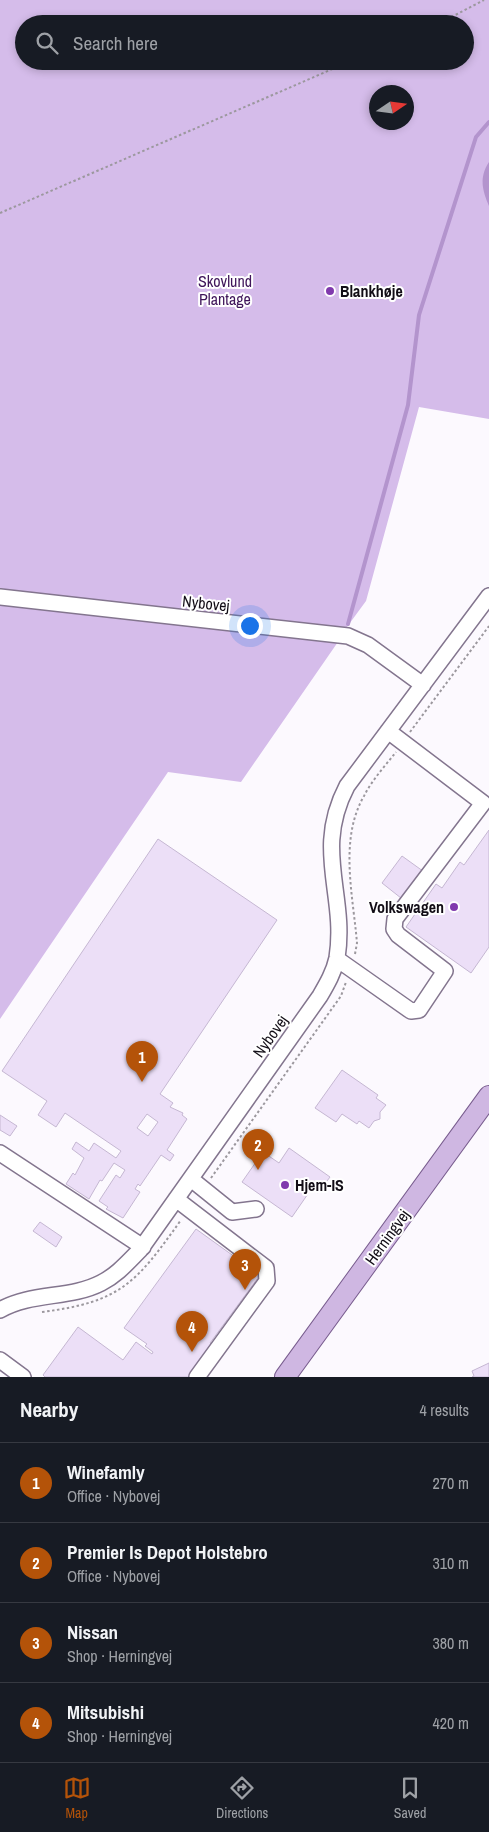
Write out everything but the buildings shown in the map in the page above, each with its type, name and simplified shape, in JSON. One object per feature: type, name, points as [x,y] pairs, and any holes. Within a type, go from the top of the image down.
[{"type":"main road","name":"Herningvej","points":[[285,1377],[489,1096]]},
{"type":"street","name":"Nybovej","points":[[0,1310],[23,1301],[75,1291],[101,1283],[118,1272],[143,1246],[320,996],[331,977],[337,959],[338,937],[330,859],[331,832],[339,801],[347,786],[423,685],[484,613],[489,596]]},
{"type":"street","name":"Nybovej","points":[[0,597],[348,636],[368,645],[423,685]]},
{"type":"street","points":[[337,959],[411,1011],[419,1010],[445,971],[398,935],[394,929],[396,919],[483,803],[388,731]]},
{"type":"street","points":[[0,1153],[143,1246]]},
{"type":"street","points":[[191,1179],[232,1212],[256,1209]]},
{"type":"street","points":[[176,1199],[266,1268],[269,1275],[267,1282],[200,1374]]},
{"type":"street","points":[[0,1360],[23,1377]]},
{"type":"path","points":[[455,15],[484,0]]},
{"type":"path","points":[[0,213],[330,70]]},
{"type":"path","points":[[203,1190],[341,996],[351,970],[357,943],[349,847],[352,823],[364,796],[489,626]]},
{"type":"path","points":[[36,1312],[76,1308],[99,1301],[125,1286],[150,1265],[189,1209]]},
{"type":"green space","name":"Skovlund Plantage","points":[[0,0],[489,0],[489,419],[419,407],[366,601],[344,631],[0,592]]},
{"type":"green space","points":[[0,600],[340,639],[241,782],[168,772],[0,1019]]},
{"type":"shaded area","points":[[489,162],[489,206],[483,178]]},
{"type":"waterway","points":[[348,624],[408,405],[419,315],[476,137],[489,122]]},
{"type":"place","name":"Blankhøje","points":[[330,291]]},
{"type":"place","name":"Volkswagen","points":[[454,907]]},
{"type":"place","name":"Winefamly","points":[[142,1082]]},
{"type":"place","name":"Premier Is Depot Holstebro","points":[[258,1170]]},
{"type":"place","name":"Hjem-IS","points":[[285,1185]]},
{"type":"place","name":"Nissan","points":[[245,1290]]},
{"type":"place","name":"Mitsubishi","points":[[192,1352]]}]
